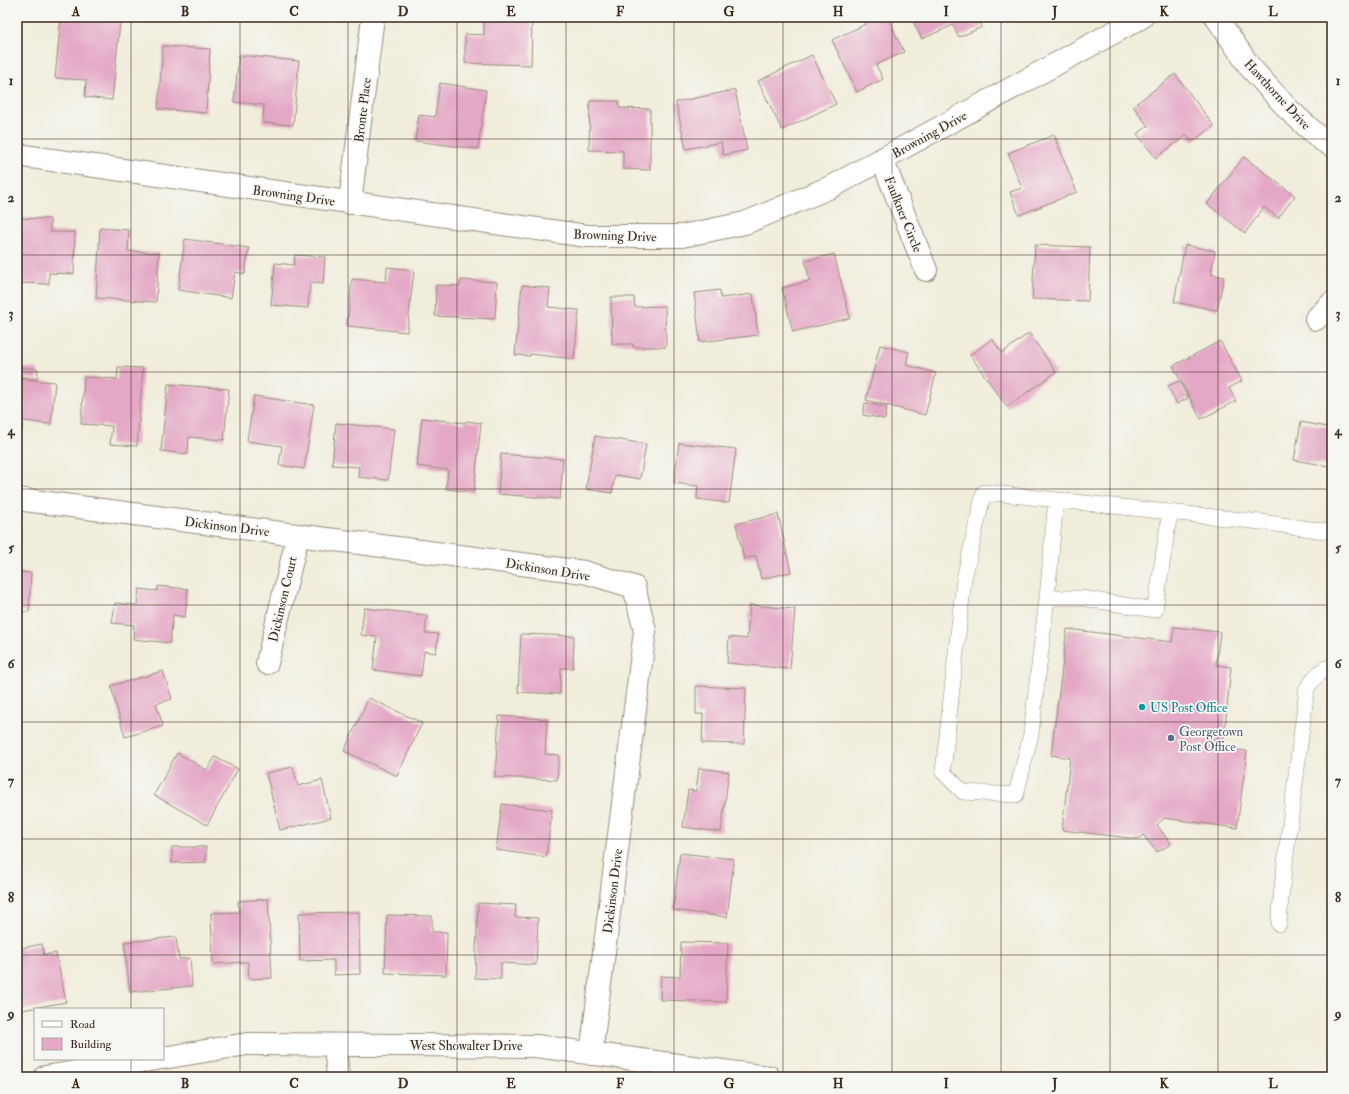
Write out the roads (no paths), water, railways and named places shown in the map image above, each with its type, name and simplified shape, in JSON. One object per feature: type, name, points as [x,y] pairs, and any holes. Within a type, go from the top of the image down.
[{"type":"street","name":"Bronte Place","points":[[350,203],[373,17]]},
{"type":"street","name":"Browning Drive","points":[[17,155],[586,236],[682,236],[745,222],[833,186],[1142,17]]},
{"type":"street","name":"Hawthorne Drive","points":[[1216,17],[1250,67],[1289,110],[1322,140],[1332,146]]},
{"type":"street","name":"Faulkner Circle","points":[[882,159],[926,270]]},
{"type":"street","points":[[1316,318],[1332,303]]},
{"type":"street","name":"Dickinson Drive","points":[[17,499],[584,572],[634,587],[645,631],[591,1054]]},
{"type":"street","name":"Dickinson Court","points":[[267,663],[298,535]]},
{"type":"street","name":"West Showalter Drive","points":[[164,1058],[247,1044],[536,1046],[769,1077]]},
{"type":"street","points":[[335,1045],[338,1077]]},
{"type":"street","points":[[45,1077],[150,1060]]},
{"type":"lane","points":[[1056,500],[1047,598],[1031,734],[1016,795],[963,792],[944,772],[964,579],[984,492],[1262,522],[1332,532]]},
{"type":"lane","points":[[1047,598],[1081,598],[1155,610],[1170,512]]},
{"type":"lane","points":[[1279,924],[1283,879],[1307,688],[1315,676],[1328,667],[1332,667]]},
{"type":"place","name":"US Post Office","points":[[1142,707]]},
{"type":"place","name":"Georgetown Post Office","points":[[1171,738]]}]
